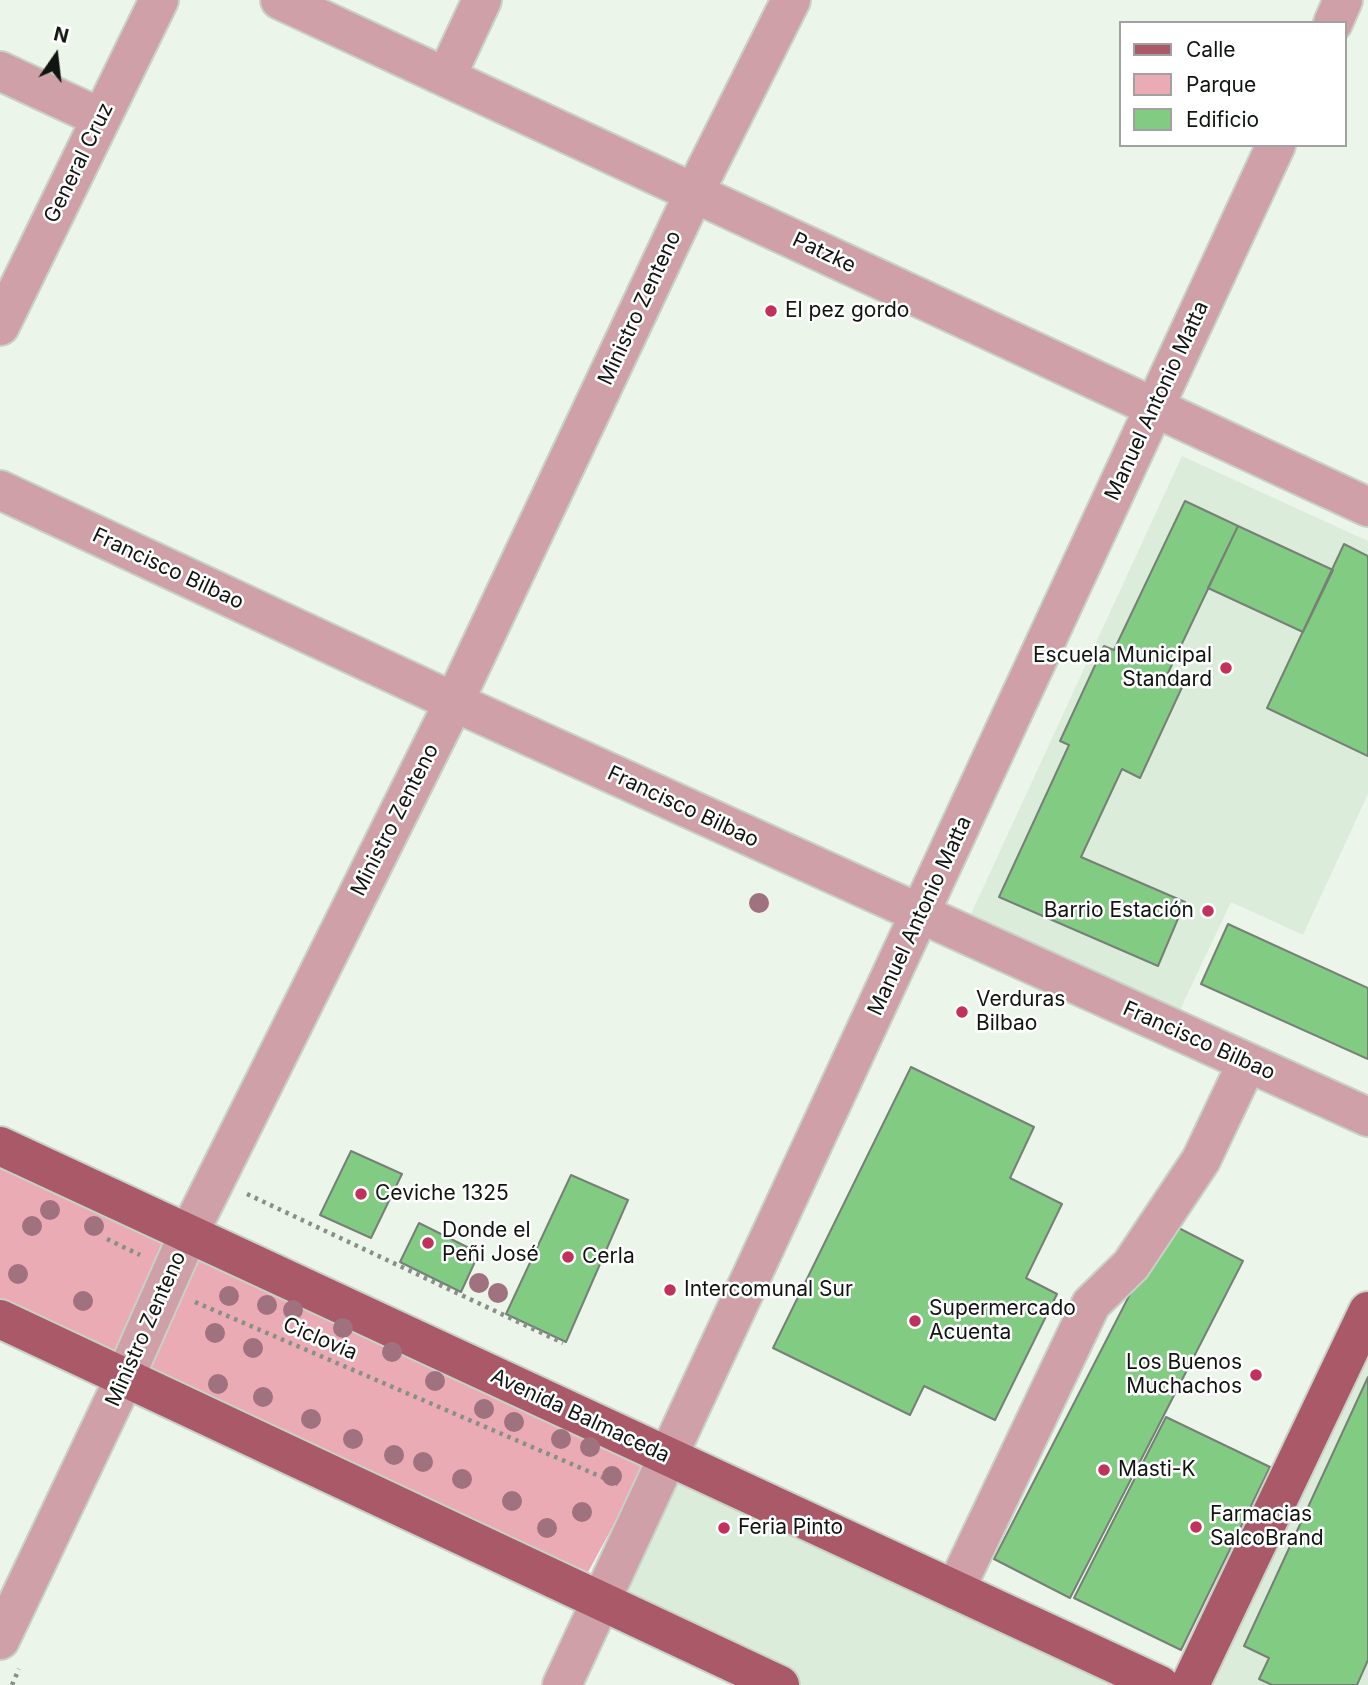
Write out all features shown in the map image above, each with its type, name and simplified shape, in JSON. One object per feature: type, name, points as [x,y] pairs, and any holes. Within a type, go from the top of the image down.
[{"type":"main road","name":"Avenida Balmaceda","points":[[0,1146],[1160,1685]]},
{"type":"main road","points":[[1190,1685],[1368,1311]]},
{"type":"main road","points":[[0,1319],[780,1685]]},
{"type":"street","name":"General Cruz","points":[[0,326],[159,0]]},
{"type":"street","name":"Patzke","points":[[280,0],[1368,507]]},
{"type":"street","points":[[446,77],[482,0]]},
{"type":"street","name":"Ministro Zenteno","points":[[0,1640],[125,1377],[188,1235],[454,702],[694,192],[791,0]]},
{"type":"street","points":[[1334,21],[1343,0]]},
{"type":"street","points":[[0,71],[102,118]]},
{"type":"street","name":"Manuel Antonio Matta","points":[[562,1685],[599,1600],[1275,147]]},
{"type":"street","name":"Francisco Bilbao","points":[[0,490],[454,702],[1368,1117]]},
{"type":"street","points":[[956,1590],[1091,1304],[1131,1265],[1201,1160],[1247,1063]]},
{"type":"path","points":[[216,1178],[563,1343]]},
{"type":"path","points":[[100,1235],[156,1263],[165,1289]]},
{"type":"path","name":"Ciclovia","points":[[165,1289],[648,1497]]},
{"type":"shaded area","name":"Escuela Municipal Standard","points":[[1182,456],[1368,541],[1368,794],[1303,935],[1231,902],[1180,1010],[971,914]]},
{"type":"shaded area","points":[[1368,1315],[1368,1685],[1196,1685]]},
{"type":"shaded area","name":"Feria Pinto","points":[[669,1463],[1148,1685],[803,1685],[608,1593]]},
{"type":"green space","points":[[0,1163],[169,1242],[117,1360],[0,1305]]},
{"type":"green space","points":[[197,1258],[646,1465],[588,1572],[147,1371]]},
{"type":"building","points":[[1185,501],[1238,526],[1167,675],[1184,683],[1140,778],[1122,769],[1081,857],[1185,902],[1158,966],[999,897],[1069,745],[1060,741],[1104,646],[1114,650]]},
{"type":"building","points":[[1238,526],[1333,570],[1303,632],[1208,588]]},
{"type":"building","points":[[1344,544],[1368,556],[1368,756],[1267,708]]},
{"type":"building","points":[[1228,924],[1368,988],[1368,1059],[1201,984]]},
{"type":"building","points":[[911,1067],[1034,1127],[1010,1178],[1062,1204],[1026,1278],[1057,1294],[995,1420],[924,1386],[910,1415],[773,1348]]},
{"type":"building","name":"Ceviche 1325","points":[[351,1151],[402,1174],[371,1238],[320,1215]]},
{"type":"building","name":"Cerla","points":[[571,1175],[628,1200],[566,1342],[506,1314]]},
{"type":"building","points":[[1167,1222],[1243,1261],[1070,1598],[994,1559]]},
{"type":"building","points":[[419,1223],[479,1253],[461,1292],[400,1262]]},
{"type":"building","points":[[1368,1377],[1368,1660],[1357,1685],[1272,1685],[1259,1679],[1269,1658],[1244,1646]]},
{"type":"building","points":[[1166,1417],[1270,1467],[1181,1650],[1074,1598]]},
{"type":"place","name":"El pez gordo","points":[[771,311]]},
{"type":"place","name":"Escuela Municipal Standard","points":[[1226,668]]},
{"type":"place","name":"Barrio Estación","points":[[1208,911]]},
{"type":"place","name":"Verduras Bilbao","points":[[962,1012]]},
{"type":"place","name":"Ceviche 1325","points":[[361,1194]]},
{"type":"place","name":"Donde el Peñi José","points":[[428,1243]]},
{"type":"place","name":"Cerla","points":[[568,1257]]},
{"type":"place","name":"Intercomunal Sur","points":[[670,1290]]},
{"type":"place","name":"Supermercado Acuenta","points":[[915,1321]]},
{"type":"place","name":"Los Buenos Muchachos","points":[[1256,1375]]},
{"type":"place","name":"Masti-K","points":[[1104,1470]]},
{"type":"place","name":"Farmacias SalcoBrand","points":[[1196,1527]]},
{"type":"place","name":"Feria Pinto","points":[[724,1528]]}]
